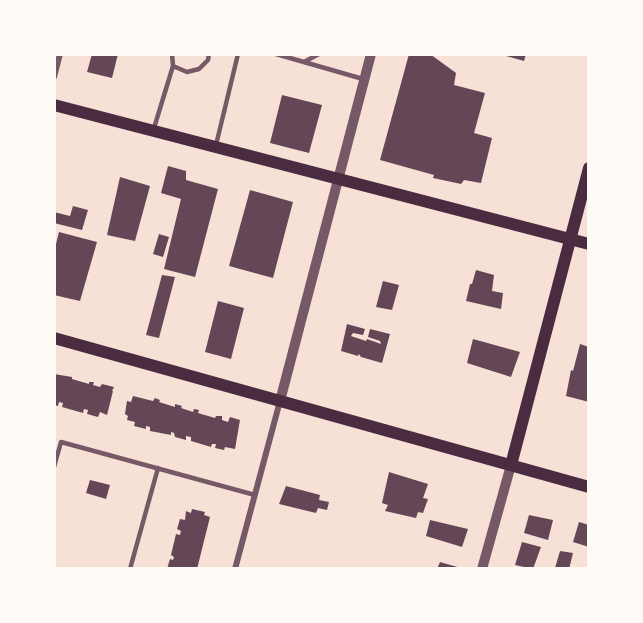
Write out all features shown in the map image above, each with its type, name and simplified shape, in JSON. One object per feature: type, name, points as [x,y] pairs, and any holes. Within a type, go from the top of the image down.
[{"type":"main road","points":[[54,105],[589,244]]},
{"type":"main road","points":[[511,465],[589,168]]},
{"type":"main road","points":[[54,338],[589,487]]},
{"type":"street","points":[[54,77],[60,54]]},
{"type":"street","points":[[235,569],[371,54]]},
{"type":"street","points":[[482,569],[511,465]]},
{"type":"lane","points":[[153,131],[173,66],[172,54]]},
{"type":"lane","points":[[173,66],[187,72],[200,69],[208,60],[209,54]]},
{"type":"lane","points":[[216,147],[238,54]]},
{"type":"lane","points":[[276,54],[364,80]]},
{"type":"lane","points":[[304,62],[319,54]]},
{"type":"lane","points":[[54,467],[61,442],[255,495]]},
{"type":"lane","points":[[130,569],[158,468]]},
{"type":"building","points":[[92,54],[118,54],[112,78],[87,72]]},
{"type":"building","points":[[409,54],[430,54],[456,73],[454,85],[485,93],[474,133],[492,138],[481,183],[464,180],[461,184],[433,178],[434,175],[380,160]]},
{"type":"building","points":[[499,54],[526,54],[524,61]]},
{"type":"building","points":[[282,95],[322,105],[309,153],[270,143]]},
{"type":"building","points":[[168,166],[186,171],[186,180],[218,189],[195,277],[164,269],[181,199],[161,193]]},
{"type":"building","points":[[120,177],[150,186],[135,241],[107,235]]},
{"type":"building","points":[[250,190],[293,202],[273,278],[229,266]]},
{"type":"building","points":[[73,206],[88,210],[82,230],[54,223],[54,212],[70,216]]},
{"type":"building","points":[[59,232],[97,242],[80,301],[54,295],[54,252]]},
{"type":"building","points":[[159,234],[169,237],[163,257],[153,254]]},
{"type":"building","points":[[476,270],[494,275],[492,291],[503,293],[501,309],[466,301]]},
{"type":"building","points":[[162,275],[175,277],[159,338],[146,335]]},
{"type":"building","points":[[383,281],[399,285],[392,310],[376,307]]},
{"type":"building","points":[[218,301],[244,308],[231,359],[205,352]]},
{"type":"building","points":[[347,324],[365,329],[363,335],[353,333],[351,336],[366,341],[367,339],[381,344],[380,341],[368,337],[370,329],[390,334],[382,363],[361,357],[359,354],[358,356],[341,351]]},
{"type":"building","points":[[473,339],[520,352],[511,377],[467,363]]},
{"type":"building","points":[[580,344],[589,347],[589,402],[566,396],[571,370],[573,371]]},
{"type":"building","points":[[54,374],[72,377],[72,379],[89,384],[89,382],[94,382],[93,385],[100,387],[102,384],[114,387],[107,415],[100,412],[98,417],[87,414],[88,410],[84,409],[83,413],[62,407],[63,403],[59,402],[58,406],[54,405]]},
{"type":"building","points":[[133,396],[153,401],[155,398],[160,400],[159,402],[175,407],[175,404],[182,406],[181,408],[193,412],[194,409],[199,410],[198,413],[215,418],[222,416],[222,420],[228,422],[230,417],[240,420],[235,449],[215,448],[216,444],[212,444],[211,447],[191,441],[191,437],[186,436],[186,440],[175,437],[171,432],[171,435],[150,431],[150,427],[146,426],[146,429],[134,426],[135,422],[127,420],[128,416],[125,414],[127,401],[131,402]]},
{"type":"building","points":[[389,472],[428,484],[423,498],[428,499],[423,513],[418,512],[416,518],[385,511],[388,505],[382,503]]},
{"type":"building","points":[[90,480],[110,485],[106,499],[86,493]]},
{"type":"building","points":[[286,486],[320,495],[319,500],[329,502],[327,510],[318,508],[316,513],[279,504]]},
{"type":"building","points":[[192,509],[205,512],[204,515],[210,517],[197,569],[167,569],[170,559],[173,560],[174,557],[171,555],[176,534],[180,535],[181,531],[177,529],[180,519],[185,520],[186,511],[191,513]]},
{"type":"building","points":[[529,515],[553,520],[548,540],[524,533]]},
{"type":"building","points":[[430,520],[468,529],[462,547],[426,536]]},
{"type":"building","points":[[579,522],[589,525],[589,547],[573,542]]},
{"type":"building","points":[[522,542],[541,547],[533,569],[515,565]]},
{"type":"building","points":[[560,551],[573,553],[569,569],[555,568]]},
{"type":"building","points":[[440,562],[461,568],[461,569],[437,569]]}]
